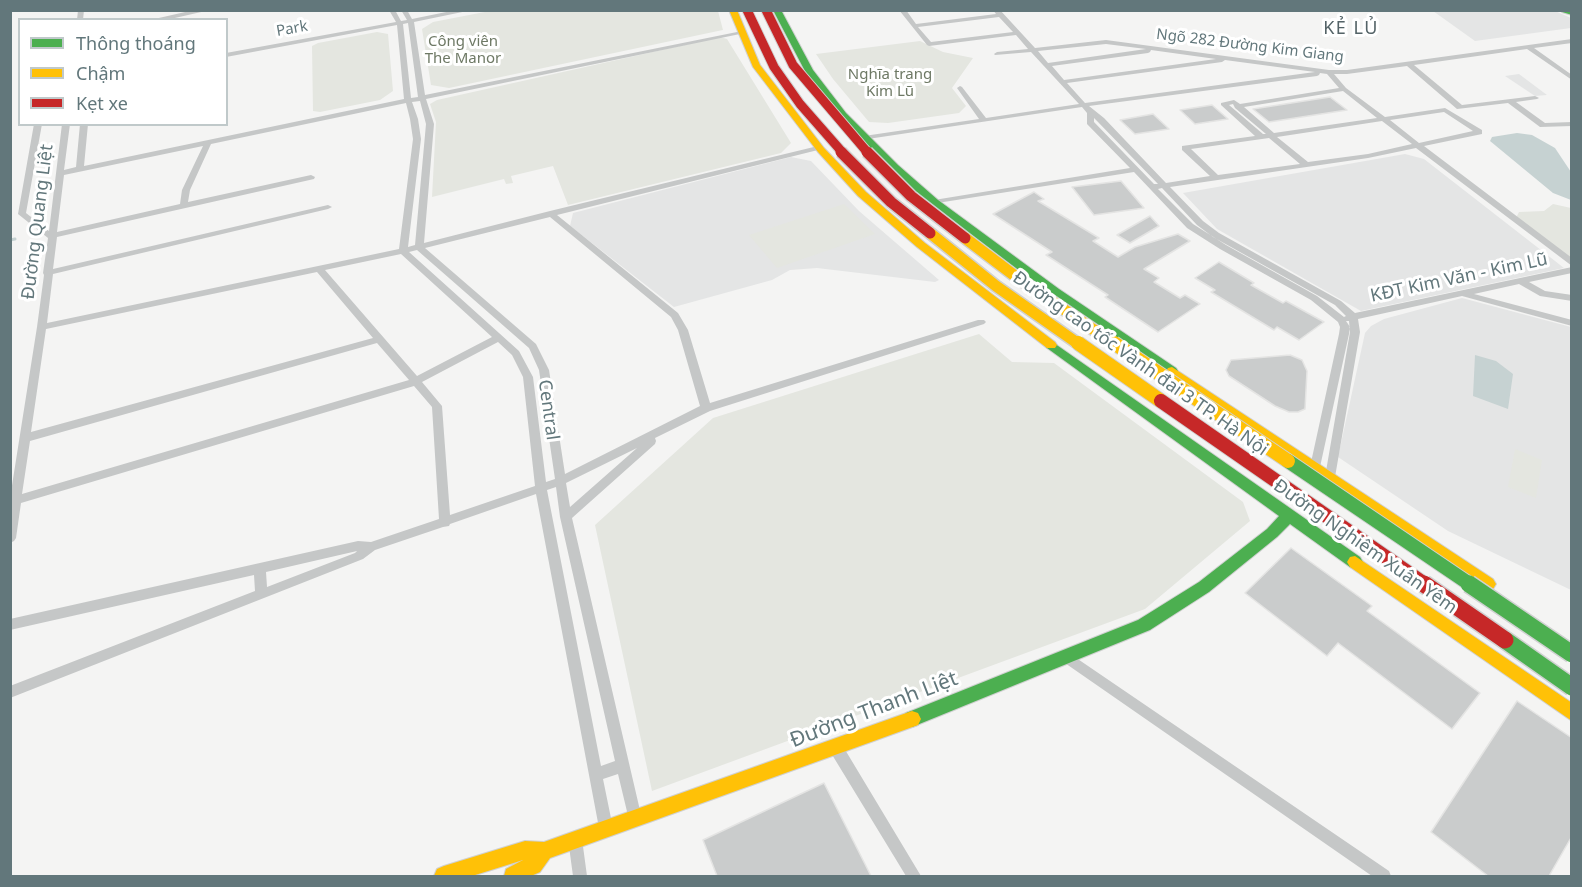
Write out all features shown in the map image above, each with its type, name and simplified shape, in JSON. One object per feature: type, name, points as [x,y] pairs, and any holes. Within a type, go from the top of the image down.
[{"type":"main road","name":"Đường Nghiêm Xuân Yêm","points":[[733,10],[740,32],[756,65],[819,147],[862,194],[921,245],[1047,342],[1288,516],[1572,713]]},
{"type":"main road","name":"Đường cao tốc Vành đai 3 TP. Hà Nội","points":[[747,10],[774,68],[800,104],[834,144],[891,202],[996,286],[1572,687]]},
{"type":"main road","name":"Đường cao tốc Vành đai 3 TP. Hà Nội","points":[[766,10],[793,65],[820,100],[854,139],[919,202],[1016,276],[1572,654]]},
{"type":"main road","name":"Đường Nghiêm Xuân Yêm","points":[[777,10],[784,27],[809,70],[843,115],[864,138],[934,202],[1016,265],[1572,639]]},
{"type":"main road","points":[[1565,10],[1572,13]]},
{"type":"main road","points":[[740,32],[784,27]]},
{"type":"main road","name":"Đường Thanh Liệt","points":[[444,876],[525,850],[544,851],[836,748],[1144,625],[1171,609],[1230,567],[1272,533],[1288,516]]},
{"type":"main road","points":[[1486,653],[1503,652],[1516,642],[1522,623],[1520,605]]},
{"type":"main road","points":[[513,876],[533,866],[544,851]]},
{"type":"street","points":[[176,18],[198,16],[207,10]]},
{"type":"street","points":[[392,10],[400,24],[408,100],[417,139],[403,250]]},
{"type":"street","points":[[404,10],[411,21],[422,98],[430,124],[419,247]]},
{"type":"street","name":"Park","points":[[228,55],[469,10]]},
{"type":"street","points":[[902,10],[928,44],[1018,33]]},
{"type":"street","points":[[950,10],[958,20]]},
{"type":"street","points":[[914,26],[998,13]]},
{"type":"street","name":"KĐT Kim Văn - Kim Lũ","points":[[998,13],[1091,113],[1101,120],[1183,213],[1190,226],[1338,303],[1353,317],[1355,332],[1330,477]]},
{"type":"street","points":[[60,173],[740,32]]},
{"type":"street","name":"Ngõ 282 Đường Kim Giang","points":[[997,54],[1106,42],[1329,72],[1365,71],[1572,41]]},
{"type":"street","points":[[1528,47],[1572,78]]},
{"type":"street","points":[[1047,65],[1161,49]]},
{"type":"street","points":[[1063,82],[1234,58]]},
{"type":"street","points":[[1409,64],[1460,106],[1535,98]]},
{"type":"street","points":[[864,138],[1329,72]]},
{"type":"street","name":"KĐT Kim Văn - Kim Lũ","points":[[1329,72],[1344,89],[1572,263]]},
{"type":"street","points":[[960,88],[984,120]]},
{"type":"street","points":[[1238,106],[1344,89]]},
{"type":"street","points":[[1509,101],[1543,124],[1572,124]]},
{"type":"street","points":[[1260,136],[1223,104],[1234,102],[1306,165]]},
{"type":"street","points":[[1158,186],[1216,178],[1306,165],[1418,146],[1479,132],[1445,110],[1381,117],[1185,148],[1216,178]]},
{"type":"street","points":[[1091,113],[1090,122],[1101,120]]},
{"type":"street","points":[[1240,118],[1251,117]]},
{"type":"street","name":"KĐT Kim Văn - Kim Lũ","points":[[1090,122],[1137,169],[1158,186]]},
{"type":"street","points":[[38,126],[22,214],[51,236],[311,177]]},
{"type":"street","name":"Đường Quang Liệt","points":[[10,538],[42,327],[66,126]]},
{"type":"street","points":[[80,169],[84,126]]},
{"type":"street","points":[[184,206],[186,190],[208,143]]},
{"type":"street","points":[[42,327],[419,247],[819,147]]},
{"type":"street","points":[[934,202],[1137,169]]},
{"type":"street","points":[[47,273],[328,207]]},
{"type":"street","points":[[550,213],[675,315],[683,330],[706,408]]},
{"type":"street","name":"KĐT Kim Văn - Kim Lũ","points":[[1227,245],[1314,298],[1341,320]]},
{"type":"street","name":"Central","points":[[419,247],[532,346],[544,370],[566,518],[635,819]]},
{"type":"street","name":"Central","points":[[403,250],[516,353],[528,377],[541,489],[606,828]]},
{"type":"street","points":[[318,268],[437,406],[445,523]]},
{"type":"street","name":"KĐT Kim Văn - Kim Lũ","points":[[1353,317],[1572,270]]},
{"type":"street","points":[[1522,282],[1542,294],[1572,298]]},
{"type":"street","points":[[1496,288],[1517,309]]},
{"type":"street","points":[[1463,294],[1572,323]]},
{"type":"street","points":[[1315,466],[1344,334],[1345,327],[1341,320],[1353,317]]},
{"type":"street","points":[[10,692],[359,556],[371,547],[561,481],[706,408],[981,322]]},
{"type":"street","points":[[16,500],[415,382],[500,337]]},
{"type":"street","points":[[26,438],[379,339]]},
{"type":"street","points":[[1335,368],[1348,371]]},
{"type":"street","points":[[566,518],[661,431]]},
{"type":"street","points":[[10,625],[358,546],[371,547]]},
{"type":"street","points":[[260,569],[261,593]]},
{"type":"street","points":[[1066,657],[1384,876]]},
{"type":"street","points":[[836,748],[914,876]]},
{"type":"street","points":[[596,774],[624,765]]},
{"type":"street","points":[[574,839],[580,876]]},
{"type":"shaded area","points":[[1433,11],[1555,11],[1571,18],[1571,28],[1475,41]]},
{"type":"shaded area","points":[[1519,74],[1547,95],[1535,96],[1505,76]]},
{"type":"shaded area","points":[[1517,133],[1532,135],[1555,148],[1571,172],[1571,200],[1553,193],[1490,141],[1492,137]]},
{"type":"shaded area","points":[[1405,154],[1424,159],[1564,268],[1361,311],[1217,229],[1183,193]]},
{"type":"shaded area","points":[[791,157],[811,161],[859,211],[939,280],[935,282],[817,268],[790,270],[772,280],[674,307],[570,226],[573,213]]},
{"type":"shaded area","points":[[1462,298],[1571,327],[1571,590],[1448,531],[1338,457],[1365,333],[1371,326],[1384,319]]},
{"type":"shaded area","points":[[1475,355],[1496,361],[1513,374],[1508,409],[1473,396]]},
{"type":"green space","name":"Công viên The Manor","points":[[495,10],[718,11],[723,30],[449,88],[431,85],[422,29],[433,22]]},
{"type":"green space","name":"Công viên The Manor","points":[[377,32],[388,34],[393,91],[380,100],[320,112],[313,111],[312,46]]},
{"type":"green space","points":[[720,37],[727,39],[791,143],[781,153],[568,205],[553,166],[511,176],[513,183],[506,184],[504,179],[432,197],[436,122],[430,104],[437,100]]},
{"type":"green space","name":"Nghĩa trang Kim Lũ","points":[[920,41],[943,52],[973,58],[952,88],[966,106],[959,113],[888,123],[869,122],[833,79],[816,54]]},
{"type":"green space","points":[[844,204],[875,234],[777,268],[749,235]]},
{"type":"green space","points":[[1553,204],[1571,208],[1571,259],[1516,218],[1519,212],[1544,211]]},
{"type":"green space","points":[[979,334],[1012,362],[1054,363],[1243,502],[1250,521],[1145,609],[652,791],[595,525],[713,418]]},
{"type":"green space","points":[[1515,449],[1542,460],[1536,498],[1508,487]]},
{"type":"building","points":[[1330,97],[1347,110],[1269,122],[1253,109]]},
{"type":"building","points":[[1212,105],[1228,119],[1195,124],[1180,110]]},
{"type":"building","points":[[1153,114],[1169,129],[1135,134],[1120,120]]},
{"type":"building","points":[[1121,181],[1144,208],[1094,215],[1072,187]]},
{"type":"building","points":[[1034,192],[1044,199],[1038,201],[1099,238],[1093,241],[1118,257],[1135,247],[1178,234],[1190,241],[1144,269],[1159,278],[1154,282],[1180,298],[1185,295],[1200,304],[1158,332],[1105,297],[1108,295],[1046,255],[1052,252],[993,214]]},
{"type":"building","points":[[1150,216],[1159,226],[1130,243],[1117,235]]},
{"type":"building","points":[[1219,262],[1254,283],[1251,285],[1324,322],[1299,340],[1277,327],[1274,330],[1211,292],[1215,290],[1195,278]]},
{"type":"building","points":[[1290,355],[1302,360],[1307,371],[1305,409],[1298,412],[1289,412],[1275,406],[1229,376],[1226,370],[1231,360]]},
{"type":"building","points":[[1291,548],[1372,606],[1367,611],[1480,693],[1452,729],[1338,643],[1327,656],[1245,593]]},
{"type":"building","points":[[1517,701],[1572,738],[1572,836],[1549,876],[1488,876],[1431,832]]},
{"type":"building","points":[[824,783],[871,876],[717,876],[703,840]]},
{"type":"waterway","points":[[10,240],[15,239]]},
{"type":"traffic: fast","points":[[777,10],[809,71],[843,115],[894,167],[934,202],[1055,292],[1172,371]]},
{"type":"traffic: fast","points":[[1565,10],[1572,13]]},
{"type":"traffic: fast","points":[[1051,345],[1355,562]]},
{"type":"traffic: fast","points":[[1288,461],[1572,654]]},
{"type":"traffic: fast","points":[[912,719],[1144,625],[1204,587],[1272,533],[1288,516]]},
{"type":"traffic: fast","points":[[1505,640],[1572,687]]},
{"type":"traffic: slow","points":[[733,10],[756,65],[821,150],[862,194],[921,245],[1051,345]]},
{"type":"traffic: slow","points":[[930,233],[996,286],[1161,401]]},
{"type":"traffic: slow","points":[[965,238],[1015,276],[1288,461]]},
{"type":"traffic: slow","points":[[1172,371],[1488,584]]},
{"type":"traffic: slow","points":[[1355,562],[1572,713]]},
{"type":"traffic: slow","points":[[444,876],[525,850],[544,851],[912,719]]},
{"type":"traffic: slow","points":[[513,876],[533,865],[544,851]]},
{"type":"traffic: jam","points":[[747,10],[774,67],[800,104],[834,144],[891,202],[930,233]]},
{"type":"traffic: jam","points":[[766,10],[793,65],[854,139],[911,196],[965,238]]},
{"type":"traffic: jam","points":[[1161,401],[1505,640]]},
{"type":"district","name":"KẺ LỦ","points":[[1351,29]]}]
